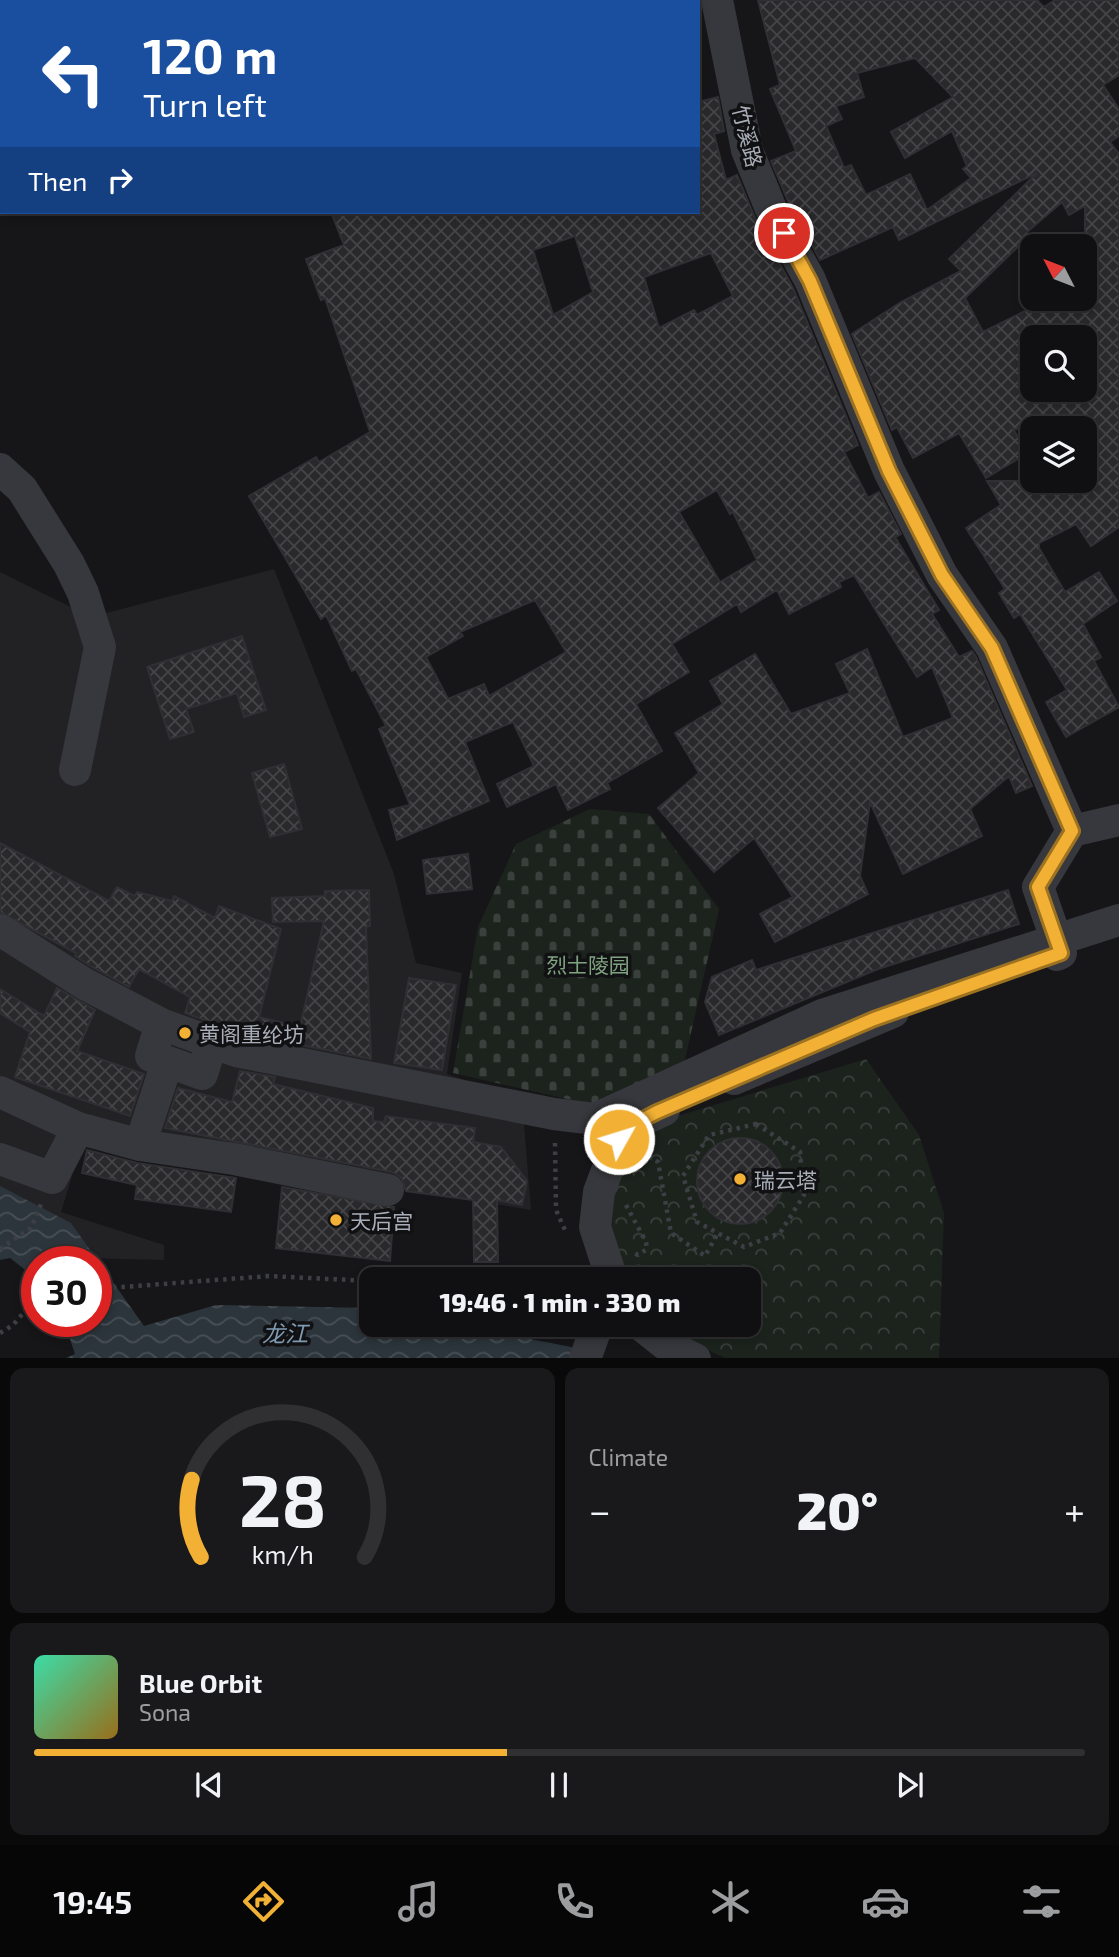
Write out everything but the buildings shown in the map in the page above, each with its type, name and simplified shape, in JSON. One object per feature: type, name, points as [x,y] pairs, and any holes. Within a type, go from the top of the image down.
[{"type":"street","name":"竹溪路","points":[[718,0],[747,150],[771,209],[810,281],[889,471],[942,575],[992,648],[1072,831]]},
{"type":"street","points":[[0,469],[22,489],[69,564],[83,593],[100,647],[75,770]]},
{"type":"street","points":[[608,1267],[595,1227],[598,1203],[619,1139],[630,1126],[874,1019],[1061,953],[1038,887],[1072,831],[1119,820]]},
{"type":"street","points":[[0,930],[85,984],[161,1024],[236,1051],[554,1114],[595,1119],[822,1015],[1119,920]]},
{"type":"street","points":[[161,1024],[151,1056],[167,1063],[202,1074],[212,1042]]},
{"type":"street","points":[[140,1145],[167,1063]]},
{"type":"street","points":[[0,1092],[78,1128],[140,1145],[234,1159],[388,1190]]},
{"type":"street","points":[[0,1159],[52,1178],[78,1128]]},
{"type":"street","points":[[656,1337],[693,1358]]},
{"type":"path","points":[[554,1114],[556,1210]]},
{"type":"path","points":[[756,1124],[800,1152],[804,1195],[780,1233],[744,1247],[719,1233],[697,1222],[683,1176],[709,1135],[756,1124]]},
{"type":"path","points":[[635,1148],[658,1162],[671,1233],[705,1256],[719,1233]]},
{"type":"path","points":[[0,1249],[31,1228],[43,1198]]},
{"type":"path","points":[[624,1201],[647,1249],[638,1255],[629,1249]]},
{"type":"path","points":[[112,1288],[269,1276],[359,1280]]},
{"type":"path","points":[[0,1333],[13,1325],[21,1315]]},
{"type":"shaded area","points":[[274,569],[394,874],[416,963],[462,973],[447,1074],[522,1100],[531,1210],[84,1137],[61,1212],[164,1245],[164,1260],[112,1259],[112,1246],[21,1246],[21,1257],[0,1256],[0,572],[91,617]]},
{"type":"green space","name":"烈士陵园","points":[[590,809],[649,814],[719,909],[681,1077],[598,1106],[453,1073],[478,927],[516,844]]},
{"type":"green space","points":[[866,1059],[919,1135],[944,1213],[939,1358],[725,1358],[679,1337],[761,1337],[761,1267],[615,1267],[601,1223],[635,1129]]},
{"type":"water","name":"龙江","points":[[0,1186],[71,1223],[87,1246],[21,1246],[21,1267],[10,1258],[0,1260]]},
{"type":"water","name":"龙江","points":[[112,1281],[144,1326],[216,1305],[359,1308],[359,1337],[519,1337],[571,1347],[587,1358],[66,1358],[75,1354],[69,1337],[112,1337]]},
{"type":"place","name":"黄阁重纶坊","points":[[185,1033]]},
{"type":"place","name":"瑞云塔","points":[[740,1179]]},
{"type":"place","name":"天后宫","points":[[336,1220]]},
{"type":"route","points":[[619,1139],[630,1126],[657,1112],[874,1019],[1061,953],[1038,887],[1072,831],[992,648],[942,575],[889,471],[810,281],[784,233]]}]
